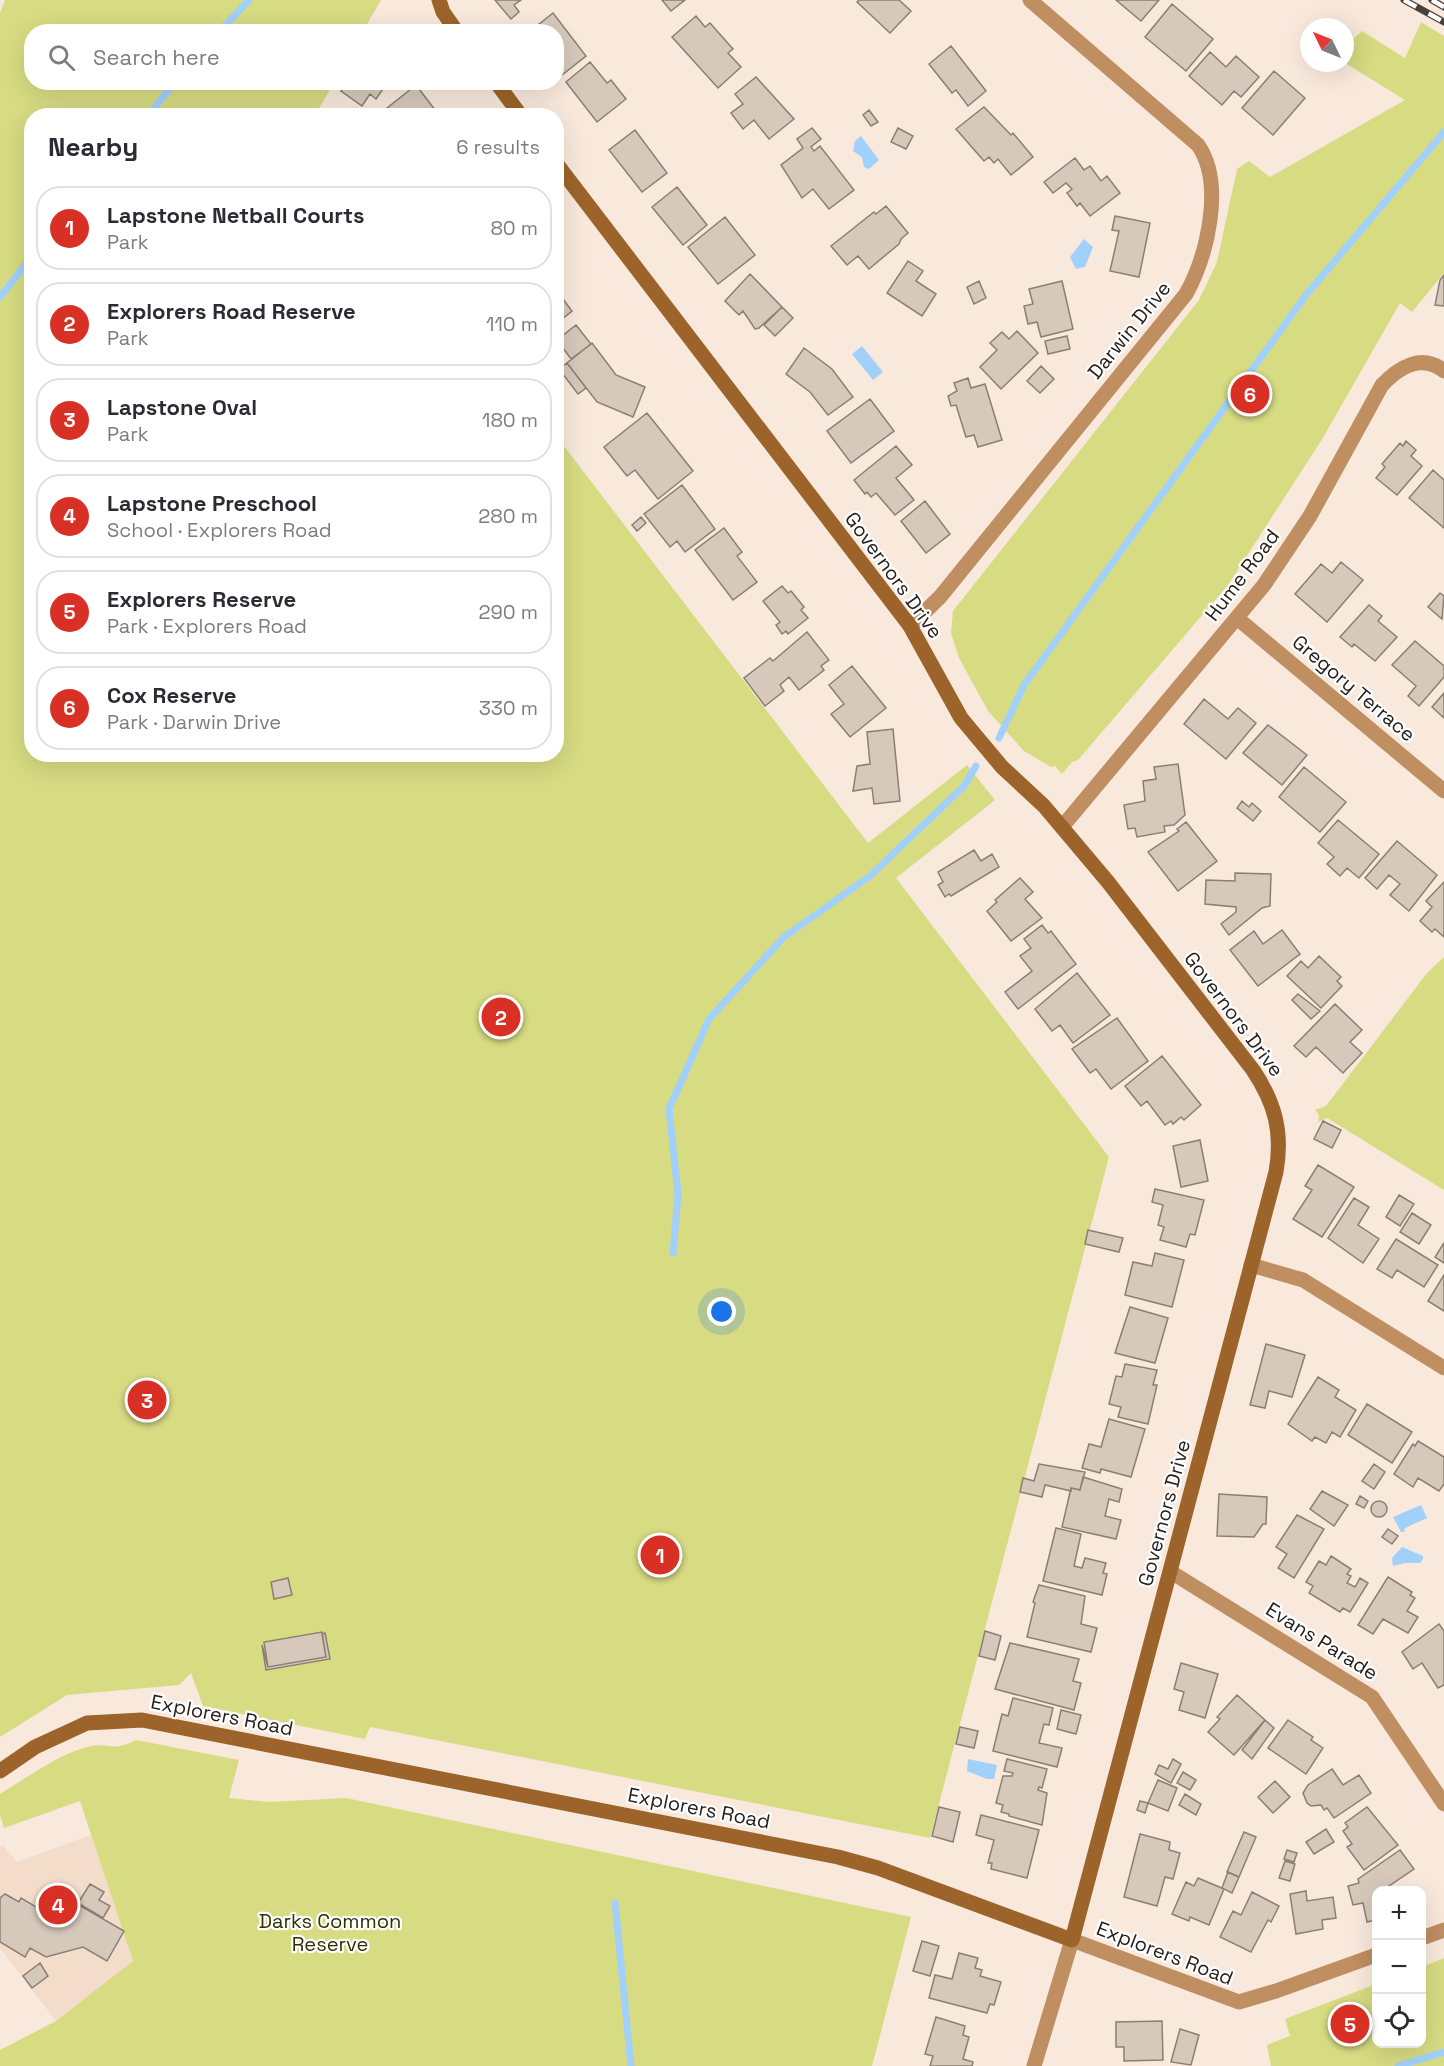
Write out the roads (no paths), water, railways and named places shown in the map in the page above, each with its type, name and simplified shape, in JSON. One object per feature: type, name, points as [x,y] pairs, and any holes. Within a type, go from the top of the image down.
[{"type":"main road","points":[[439,0],[443,12],[451,24]]},
{"type":"main road","points":[[502,90],[515,108]]},
{"type":"main road","name":"Governors Drive","points":[[564,172],[910,626],[961,718],[996,760],[1062,827],[1115,891],[1253,1070],[1270,1099],[1278,1124],[1279,1154],[1251,1265],[1072,1940]]},
{"type":"main road","name":"Explorers Road","points":[[0,1771],[35,1747],[87,1723],[142,1720],[838,1857],[878,1868],[1072,1940]]},
{"type":"street","name":"Darwin Drive","points":[[910,626],[940,597],[1186,294],[1201,261],[1208,235],[1209,174],[1205,157],[1198,145],[1030,0]]},
{"type":"street","name":"Hume Road","points":[[1062,827],[1264,585],[1305,526],[1382,385],[1395,372],[1414,363],[1426,362],[1444,371]]},
{"type":"street","name":"Gregory Terrace","points":[[1237,618],[1444,791]]},
{"type":"street","points":[[1251,1265],[1303,1280],[1444,1368]]},
{"type":"street","name":"Evans Parade","points":[[1171,1572],[1372,1697],[1444,1804]]},
{"type":"street","points":[[1426,1937],[1444,1930]]},
{"type":"street","name":"Explorers Road","points":[[1072,1940],[1239,2002],[1372,1957]]},
{"type":"street","name":"Governors Drive","points":[[1034,2066],[1072,1940]]},
{"type":"water","points":[[861,136],[879,160],[869,169],[864,167],[862,157],[853,151],[855,141]]},
{"type":"water","points":[[1084,239],[1093,247],[1085,267],[1076,269],[1070,257]]},
{"type":"water","points":[[862,346],[883,372],[873,380],[852,354]]},
{"type":"water","points":[[1421,1505],[1427,1518],[1401,1532],[1393,1517]]},
{"type":"water","points":[[1402,1547],[1423,1556],[1423,1559],[1420,1563],[1393,1566],[1392,1558]]},
{"type":"water","points":[[968,1759],[997,1765],[994,1779],[987,1779],[967,1771]]},
{"type":"waterway","points":[[226,24],[249,0]]},
{"type":"waterway","points":[[154,108],[169,90]]},
{"type":"waterway","points":[[999,738],[1024,685],[1306,295],[1444,132]]},
{"type":"waterway","points":[[0,297],[24,266]]},
{"type":"waterway","points":[[673,1253],[678,1194],[669,1109],[709,1019],[784,937],[870,876],[964,786],[976,766]]},
{"type":"waterway","points":[[615,1903],[631,2066]]},
{"type":"waterway","points":[[1398,2066],[1444,2052]]},
{"type":"railway","points":[[1404,0],[1444,22]]},
{"type":"railway","points":[[1432,0],[1444,7]]},
{"type":"place","name":"Cox Reserve","points":[[1250,394]]},
{"type":"place","name":"Explorers Road Reserve","points":[[501,1017]]},
{"type":"place","name":"Lapstone Oval","points":[[147,1400]]},
{"type":"place","name":"Lapstone Netball Courts","points":[[660,1555]]},
{"type":"place","name":"Lapstone Preschool","points":[[58,1905]]},
{"type":"place","name":"Explorers Reserve","points":[[1350,2024]]},
{"type":"park label","name":"Darks Common Reserve","points":[[330,1932]]}]
